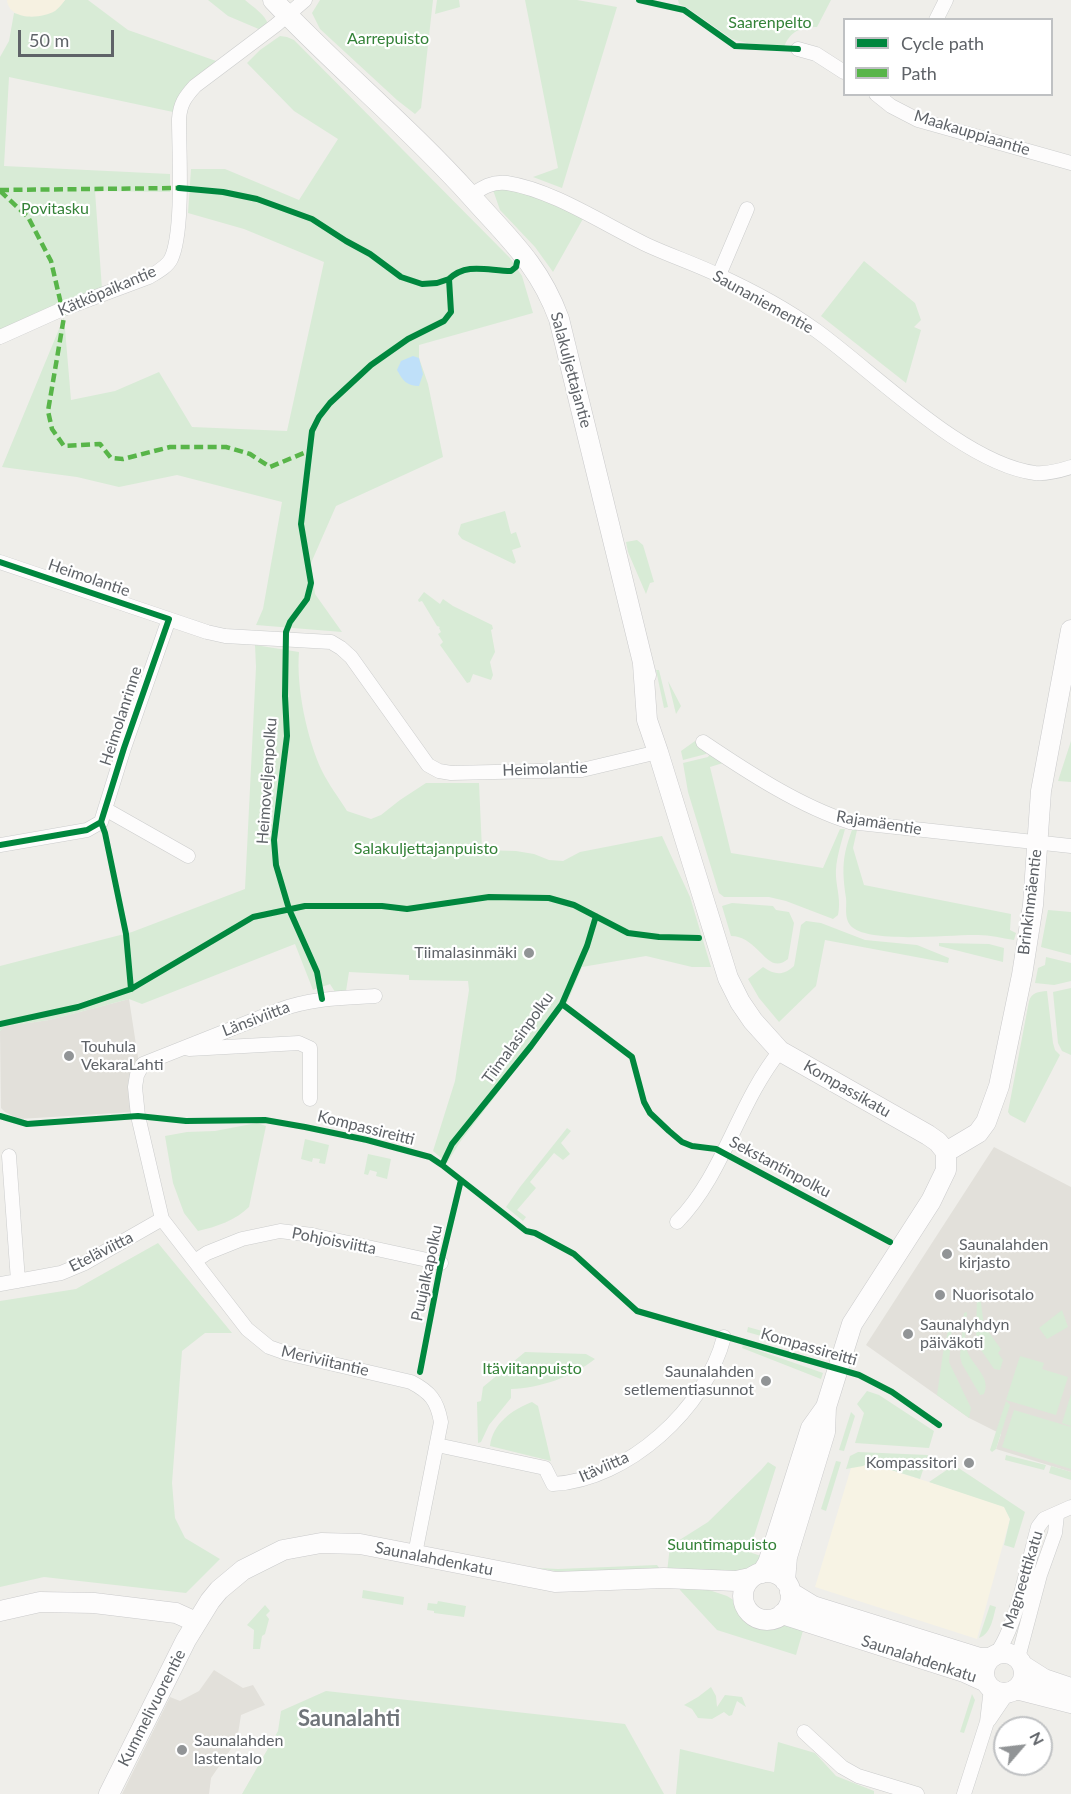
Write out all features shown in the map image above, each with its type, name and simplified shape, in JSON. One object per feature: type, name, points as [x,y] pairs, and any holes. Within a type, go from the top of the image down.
[{"type":"street","name":"Salakuljettajantie","points":[[273,0],[449,171],[525,255],[545,287],[559,319],[643,664],[646,720],[658,752]]},
{"type":"street","name":"Kätköpaikantie","points":[[0,337],[58,311],[149,277],[171,259],[178,215],[179,119],[184,97],[305,0]]},
{"type":"street","points":[[937,18],[946,0]]},
{"type":"street","points":[[798,49],[816,54],[843,71]]},
{"type":"street","name":"Maakauppiaantie","points":[[894,100],[918,120],[1070,159]]},
{"type":"street","name":"Saunaniementie","points":[[470,196],[495,182],[526,188],[576,208],[656,249],[719,275],[792,315],[818,332],[937,425],[967,445],[1023,470],[1049,473],[1071,467]]},
{"type":"street","points":[[719,275],[747,209]]},
{"type":"street","name":"Heimolantie","points":[[0,562],[225,636],[331,642],[351,657],[428,765],[439,771],[451,773],[582,770],[658,752]]},
{"type":"street","name":"Heimolanrinne","points":[[103,816],[169,619]]},
{"type":"street","name":"Brinkinmäentie","points":[[946,1152],[978,1132],[986,1122],[999,1086],[1025,952],[1032,905],[1041,791],[1071,630]]},
{"type":"street","name":"Rajamäentie","points":[[703,742],[731,761],[800,800],[829,815],[850,822],[1071,846]]},
{"type":"street","name":"Kompassikatu","points":[[658,752],[728,978],[753,1021],[780,1051],[928,1135],[946,1152]]},
{"type":"street","points":[[0,845],[87,830],[103,816],[188,856]]},
{"type":"street","name":"Länsiviitta","points":[[143,1064],[301,1002],[375,996]]},
{"type":"street","points":[[177,1050],[298,1043],[310,1048],[310,1099]]},
{"type":"street","points":[[677,1222],[701,1192],[758,1084],[780,1051]]},
{"type":"street","name":"Meriviitantie","points":[[143,1064],[135,1087],[138,1116],[162,1219],[240,1320],[256,1338],[269,1347],[294,1356],[411,1382],[427,1390],[439,1408],[441,1422],[415,1554]]},
{"type":"street","points":[[826,1407],[811,1428],[768,1563],[744,1587],[744,1602],[749,1612],[759,1619],[771,1619],[782,1614],[788,1606],[787,1557],[825,1432],[826,1407],[852,1324],[931,1201],[946,1170],[946,1152]]},
{"type":"street","points":[[9,1156],[18,1281]]},
{"type":"street","name":"Eteläviitta","points":[[0,1284],[60,1273],[85,1263],[162,1219]]},
{"type":"street","name":"Pohjoisviitta","points":[[195,1261],[242,1239],[280,1231],[312,1235],[441,1263]]},
{"type":"street","name":"Itäviitta","points":[[437,1445],[545,1468],[553,1484],[584,1479],[634,1454],[668,1428],[705,1382],[719,1354],[724,1337]]},
{"type":"street","name":"Magneettikatu","points":[[993,1656],[1008,1634],[1038,1527],[1044,1519],[1071,1508]]},
{"type":"street","name":"Magneettikatu","points":[[1020,1662],[1040,1575],[1055,1533],[1058,1515]]},
{"type":"street","name":"Saunalahdenkatu","points":[[196,1622],[219,1590],[252,1564],[283,1550],[332,1542],[415,1554],[555,1582],[664,1578],[736,1581],[756,1576]]},
{"type":"street","points":[[756,1576],[777,1575],[788,1587]]},
{"type":"street","name":"Saunalahdenkatu","points":[[700,1580],[727,1591],[744,1602]]},
{"type":"street","name":"Saunalahdenkatu","points":[[788,1587],[813,1606],[980,1658],[993,1656]]},
{"type":"street","points":[[0,1611],[40,1602],[94,1602],[176,1613],[196,1622]]},
{"type":"street","name":"Saunalahdenkatu","points":[[782,1614],[964,1672],[1000,1688],[1071,1703]]},
{"type":"street","name":"Kummelivuorentie","points":[[109,1794],[196,1622]]},
{"type":"street","points":[[1000,1688],[984,1669],[993,1656],[1004,1653],[1044,1679],[1071,1688]]},
{"type":"street","points":[[964,1794],[1000,1688],[1024,1676],[1020,1662]]},
{"type":"street","points":[[804,1732],[842,1767],[858,1776],[917,1794]]},
{"type":"shaded area","name":"Touhula VekaraLahti","points":[[129,999],[139,1064],[133,1112],[19,1119],[1,1108],[0,1031],[5,1026],[49,1020]]},
{"type":"shaded area","points":[[994,1147],[1071,1187],[1071,1472],[996,1449],[1001,1434],[969,1418],[866,1345]]},
{"type":"shaded area","points":[[868,1463],[1004,1507],[1010,1519],[977,1639],[815,1587],[851,1468]]},
{"type":"shaded area","points":[[214,1670],[243,1688],[253,1685],[265,1705],[241,1715],[237,1740],[211,1778],[209,1794],[122,1794],[170,1697],[180,1701],[199,1691]]},
{"type":"green space","name":"Povitasku","points":[[65,0],[88,0],[128,30],[219,62],[185,90],[173,112],[9,77],[4,166],[170,174],[170,192],[95,191],[102,289],[0,330],[0,57],[9,41],[14,13],[42,14],[55,9]]},
{"type":"green space","points":[[208,0],[245,0],[262,15],[268,25],[261,30],[228,16]]},
{"type":"green space","name":"Aarrepuisto","points":[[320,0],[433,0],[421,108],[415,114],[320,29],[312,13]]},
{"type":"green space","points":[[437,0],[459,0],[460,7],[435,14]]},
{"type":"green space","points":[[525,0],[577,0],[617,7],[562,188],[533,177],[558,168]]},
{"type":"green space","name":"Saarenpelto","points":[[678,0],[831,0],[817,27],[797,31],[789,37],[784,47],[732,39],[679,4]]},
{"type":"green space","points":[[280,36],[294,40],[510,258],[522,276],[533,313],[419,345],[419,358],[428,384],[443,457],[336,506],[311,563],[315,594],[342,632],[256,625],[263,609],[282,502],[177,475],[119,487],[77,477],[2,467],[64,317],[71,400],[115,391],[159,372],[192,427],[287,431],[324,262],[244,229],[188,213],[191,169],[225,169],[299,200],[338,139],[294,111],[247,63],[260,50]]},
{"type":"green space","points":[[505,186],[555,203],[584,217],[553,272],[535,247],[500,210],[493,190]]},
{"type":"green space","points":[[864,261],[915,303],[921,320],[914,327],[921,330],[906,383],[821,316]]},
{"type":"green space","points":[[505,511],[511,534],[516,532],[521,547],[512,550],[516,562],[514,564],[462,539],[458,534],[461,524]]},
{"type":"green space","points":[[637,540],[643,545],[654,582],[650,583],[646,594],[626,542]]},
{"type":"green space","points":[[424,592],[440,604],[443,599],[492,625],[495,652],[490,662],[493,675],[491,680],[473,674],[470,682],[467,683],[440,645],[443,642],[438,634],[441,632],[440,627],[437,626],[422,601],[418,600]]},
{"type":"green space","name":"Salakuljettajanpuisto","points":[[255,645],[299,652],[301,697],[312,744],[322,771],[347,811],[371,819],[381,815],[426,783],[479,783],[482,850],[516,851],[534,854],[549,860],[563,861],[580,852],[662,836],[690,897],[711,967],[692,967],[646,956],[582,967],[567,1003],[460,1142],[447,1163],[433,1151],[455,1081],[469,990],[468,981],[409,980],[409,975],[349,972],[346,991],[335,992],[330,984],[313,990],[295,944],[142,1004],[129,999],[49,1020],[6,1026],[0,1031],[0,966],[132,932],[245,889],[256,667]]},
{"type":"green space","points":[[656,670],[659,670],[668,707],[664,708]]},
{"type":"green space","points":[[668,681],[681,706],[676,714]]},
{"type":"green space","points":[[695,741],[707,752],[706,754],[683,760],[681,751]]},
{"type":"green space","points":[[1071,741],[1071,782],[1058,781]]},
{"type":"green space","points":[[710,754],[723,763],[710,767],[731,853],[823,868],[840,829],[845,829],[836,871],[839,910],[838,915],[833,919],[769,897],[724,897],[719,893],[688,792],[683,763],[708,757]]},
{"type":"green space","points":[[852,830],[857,830],[853,848],[864,885],[1011,914],[1010,930],[1016,933],[1014,940],[978,935],[891,937],[859,931],[850,925],[846,912],[844,864]]},
{"type":"green space","points":[[732,903],[773,906],[776,910],[789,912],[794,923],[788,959],[781,963],[774,963],[749,942],[731,936],[722,906]]},
{"type":"green space","points":[[1048,910],[1071,912],[1071,955],[1041,947]]},
{"type":"green space","points":[[806,921],[821,923],[865,940],[917,945],[949,958],[948,963],[825,940],[816,986],[779,1022],[759,998],[748,979],[763,967],[771,972],[779,973],[786,972],[794,966],[801,925]]},
{"type":"green space","points":[[939,943],[989,944],[1004,948],[1003,962],[939,946]]},
{"type":"green space","points":[[1046,957],[1071,963],[1071,981],[1054,985],[1035,983],[1038,968],[1045,965]]},
{"type":"green space","points":[[1071,988],[1071,1055],[1062,1051],[1058,1043],[1053,992]]},
{"type":"green space","points":[[1047,991],[1053,1043],[1060,1055],[1025,1123],[1008,1112],[1029,1001],[1034,994]]},
{"type":"green space","points":[[257,1123],[266,1126],[249,1207],[238,1216],[198,1231],[184,1213],[173,1183],[165,1136],[215,1131]]},
{"type":"green space","points":[[567,1128],[571,1131],[561,1143],[570,1154],[563,1160],[554,1153],[530,1182],[536,1188],[517,1210],[526,1217],[523,1221],[506,1207]]},
{"type":"green space","points":[[305,1139],[329,1145],[325,1164],[319,1163],[320,1159],[313,1158],[312,1162],[301,1159]]},
{"type":"green space","points":[[368,1154],[391,1159],[387,1179],[376,1176],[377,1172],[370,1170],[368,1175],[364,1174]]},
{"type":"green space","points":[[158,1243],[232,1333],[205,1333],[182,1351],[172,1483],[175,1518],[185,1538],[220,1559],[186,1593],[44,1577],[0,1587],[0,1301],[76,1289]]},
{"type":"green space","points":[[980,1295],[984,1326],[1001,1349],[998,1353],[1003,1360],[1000,1370],[994,1369],[979,1347],[976,1334],[977,1297]]},
{"type":"green space","points":[[1062,1310],[1068,1327],[1047,1339],[1039,1328]]},
{"type":"green space","points":[[967,1312],[966,1347],[983,1376],[986,1388],[984,1394],[980,1395],[962,1364],[960,1356],[964,1313]]},
{"type":"green space","points":[[950,1322],[952,1324],[949,1362],[971,1408],[969,1418],[937,1395]]},
{"type":"green space","points":[[748,1327],[830,1350],[828,1355],[747,1332]]},
{"type":"green space","points":[[743,1345],[823,1373],[821,1379],[742,1348]]},
{"type":"green space","name":"Itäviitanpuisto","points":[[525,1352],[586,1354],[595,1359],[555,1380],[511,1389],[511,1398],[489,1425],[481,1442],[478,1443],[477,1402],[481,1401],[483,1387]]},
{"type":"green space","points":[[1020,1356],[1044,1363],[1042,1369],[1068,1377],[1056,1415],[1006,1400]]},
{"type":"green space","points":[[867,1391],[879,1395],[934,1431],[929,1448],[855,1443],[864,1413],[857,1404]]},
{"type":"green space","points":[[1071,1394],[1071,1426],[1062,1423]]},
{"type":"green space","points":[[1006,1401],[1010,1405],[996,1449],[992,1452],[990,1450]]},
{"type":"green space","points":[[532,1402],[538,1406],[551,1461],[490,1446],[499,1424],[517,1409]]},
{"type":"green space","points":[[1014,1410],[1071,1427],[1071,1469],[1002,1447]]},
{"type":"green space","points":[[851,1412],[855,1416],[844,1451],[839,1450]]},
{"type":"green space","points":[[858,1452],[928,1455],[920,1479],[869,1463],[846,1469],[850,1456]]},
{"type":"green space","points":[[1006,1455],[1046,1465],[1044,1470],[1005,1460]]},
{"type":"green space","points":[[836,1461],[841,1462],[826,1511],[821,1509]]},
{"type":"green space","name":"Suuntimapuisto","points":[[768,1462],[776,1467],[749,1552],[764,1557],[754,1569],[747,1572],[667,1572],[670,1546],[708,1522]]},
{"type":"green space","points":[[954,1465],[1025,1512],[1014,1548],[1004,1545],[1010,1519],[1004,1507],[929,1482]]},
{"type":"green space","points":[[1051,1466],[1071,1472],[1071,1480],[1049,1473]]},
{"type":"green space","points":[[657,1565],[660,1569],[577,1575],[538,1568],[558,1569]]},
{"type":"green space","points":[[680,1586],[706,1589],[727,1596],[735,1601],[750,1621],[757,1625],[788,1624],[804,1627],[796,1655],[717,1630],[680,1590]]},
{"type":"green space","points":[[363,1590],[404,1597],[403,1605],[362,1598]]},
{"type":"green space","points":[[438,1601],[466,1606],[464,1617],[427,1610],[428,1603],[437,1604]]},
{"type":"green space","points":[[265,1605],[270,1611],[266,1615],[269,1619],[265,1634],[262,1636],[260,1649],[253,1649],[254,1630],[247,1625]]},
{"type":"green space","points":[[990,1605],[996,1607],[992,1621],[986,1633],[979,1638]]},
{"type":"green space","points":[[711,1687],[716,1696],[717,1707],[725,1695],[742,1697],[746,1707],[737,1701],[732,1715],[729,1716],[724,1712],[712,1719],[698,1718],[692,1709],[684,1705]]},
{"type":"green space","points":[[326,1691],[625,1724],[664,1794],[242,1794],[278,1731],[281,1711]]},
{"type":"green space","points":[[972,1694],[975,1700],[964,1733],[960,1732]]},
{"type":"green space","points":[[778,1742],[815,1753],[836,1776],[874,1791],[874,1794],[676,1794],[680,1749],[774,1772]]},
{"type":"sand","points":[[7,0],[65,0],[55,11],[34,17],[13,12]]},
{"type":"water","points":[[413,356],[419,358],[423,374],[419,386],[406,382],[397,370],[401,361]]},
{"type":"marked path","points":[[0,190],[179,188]]},
{"type":"marked path","points":[[0,191],[28,217],[51,261],[64,317],[48,411],[52,429],[64,446],[100,444],[111,458],[123,459],[170,447],[226,447],[250,454],[270,467],[311,450]]},
{"type":"cycle path","points":[[639,0],[684,10],[735,46],[798,49]]},
{"type":"cycle path","points":[[179,188],[223,192],[257,199],[312,219],[370,254],[401,277],[422,284],[449,279]]},
{"type":"cycle path","name":"Heimoveljenpolku","points":[[322,999],[317,972],[289,909],[276,865],[274,840],[287,736],[286,632],[290,622],[307,599],[311,583],[301,524],[312,431],[330,403],[371,365],[408,339],[444,321],[451,312],[449,279],[470,269],[511,271],[516,267],[517,262]]},
{"type":"cycle path","points":[[0,562],[169,619],[101,822]]},
{"type":"cycle path","points":[[101,822],[126,934],[131,989]]},
{"type":"cycle path","points":[[0,845],[87,830],[101,822]]},
{"type":"cycle path","points":[[0,1024],[78,1007],[131,989],[253,917],[305,906],[382,906],[407,909],[489,897],[549,898],[574,905],[628,933],[659,937],[699,938]]},
{"type":"cycle path","name":"Tiimalasinpolku","points":[[442,1165],[452,1144],[562,1004],[587,946],[596,916]]},
{"type":"cycle path","name":"Tiimalasinpolku","points":[[562,1004],[632,1057],[644,1102],[650,1113],[682,1142],[692,1146],[716,1149],[890,1242]]},
{"type":"cycle path","name":"Kompassireitti","points":[[0,1116],[27,1124],[138,1116],[186,1121],[265,1120],[367,1140],[430,1157],[526,1231],[535,1233],[574,1254],[637,1311],[859,1375],[892,1392],[939,1425]]},
{"type":"cycle path","name":"Puujalkapolku","points":[[420,1372],[441,1263],[461,1180]]},
{"type":"place","name":"Tiimalasinmäki","points":[[529,953]]},
{"type":"place","name":"Touhula VekaraLahti","points":[[69,1056]]},
{"type":"place","name":"Saunalahden kirjasto","points":[[947,1254]]},
{"type":"place","name":"Nuorisotalo","points":[[940,1295]]},
{"type":"place","name":"Saunalyhdyn päiväkoti","points":[[908,1334]]},
{"type":"place","name":"Saunalahden setlementiasunnot","points":[[766,1381]]},
{"type":"place","name":"Kompassitori","points":[[969,1463]]},
{"type":"place","name":"Saunalahden lastentalo","points":[[182,1750]]},
{"type":"district","name":"Saunalahti","points":[[349,1719]]}]
